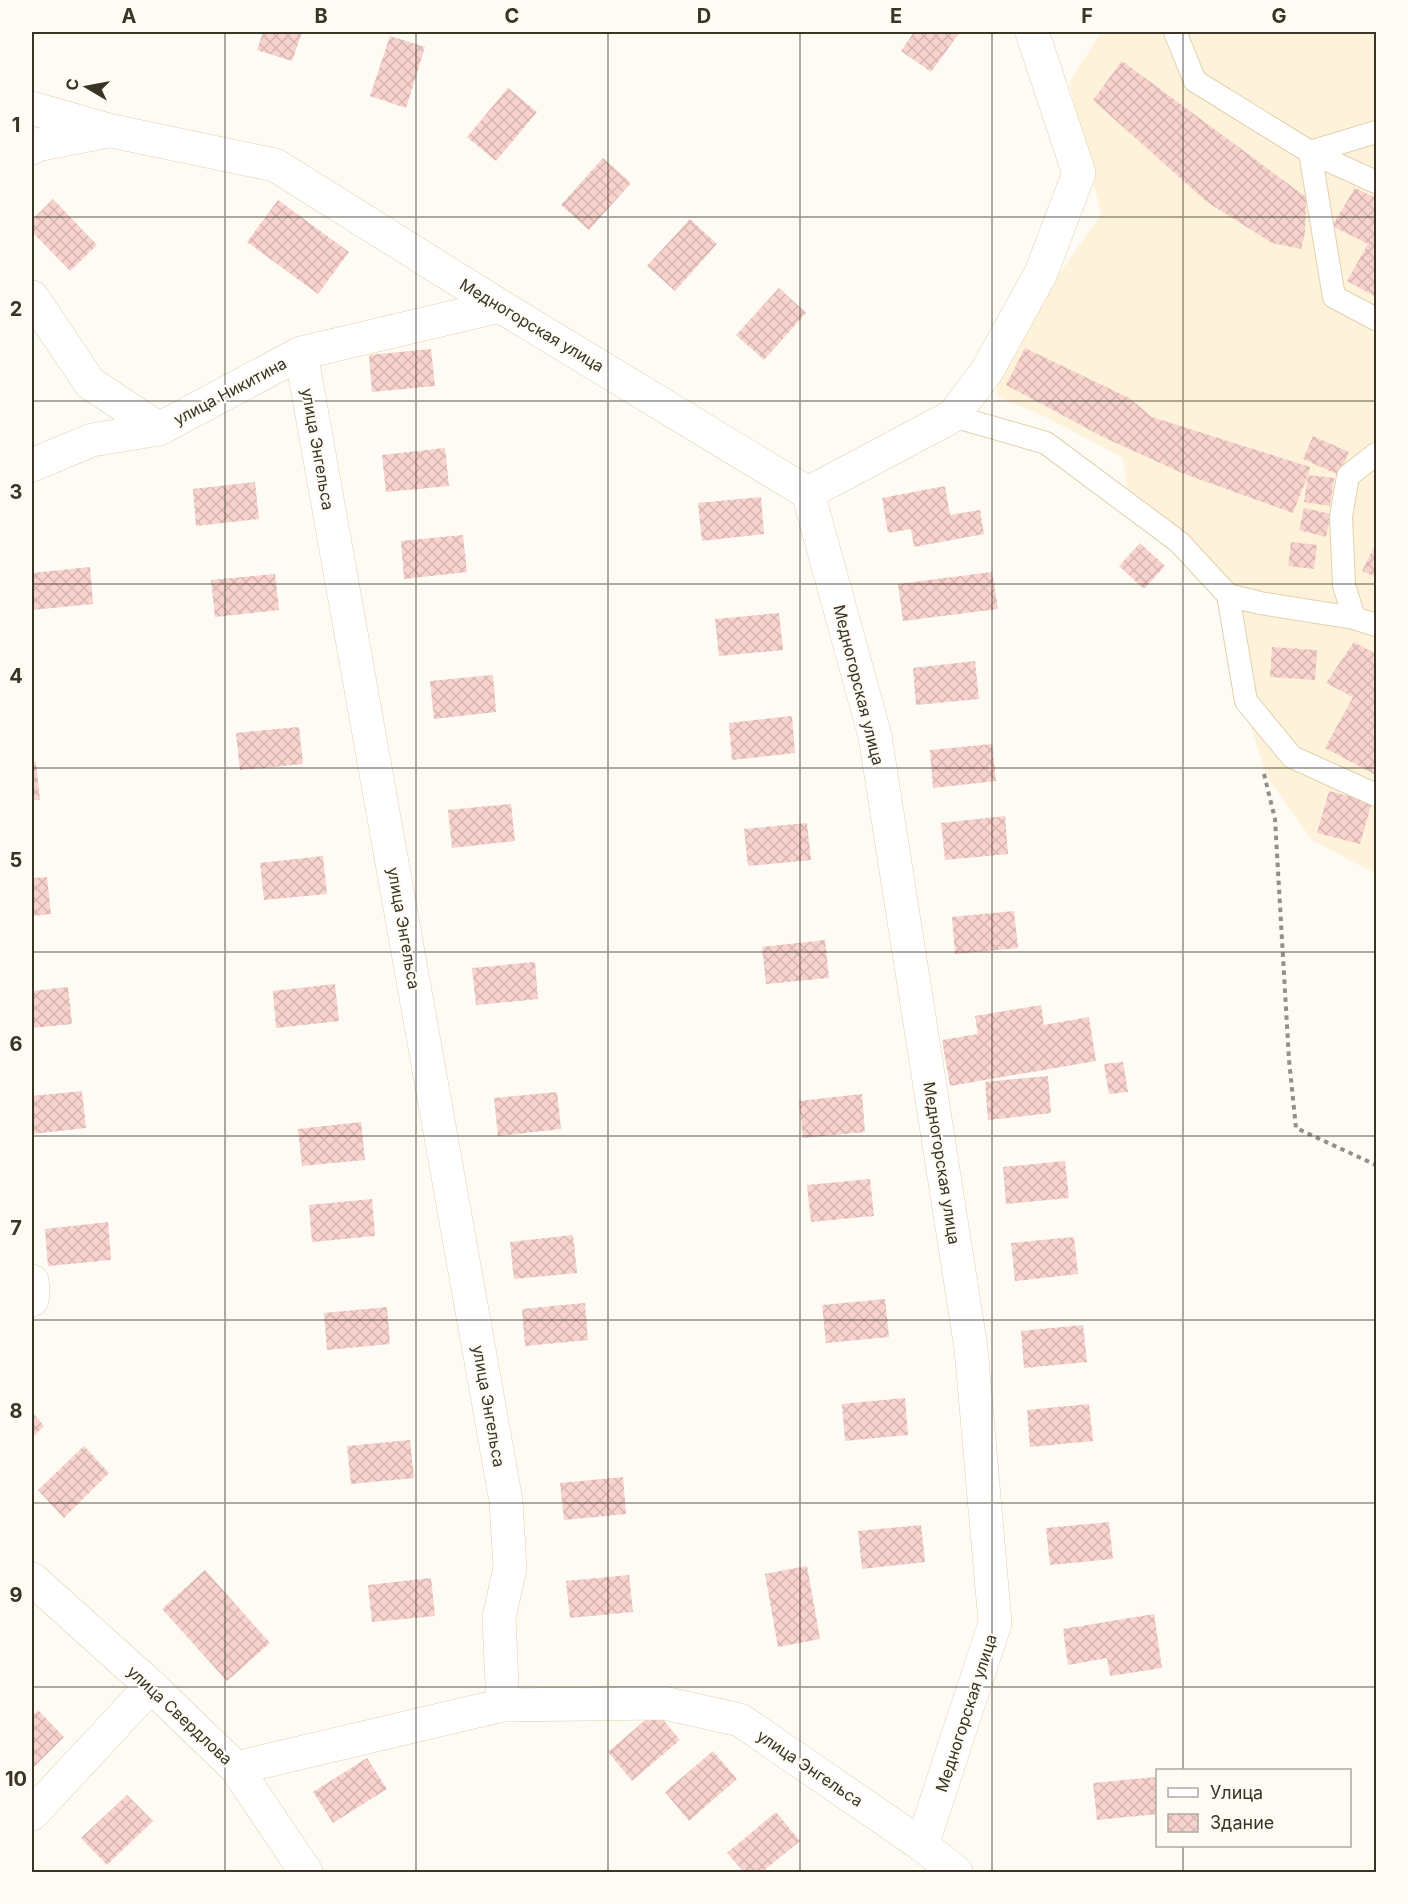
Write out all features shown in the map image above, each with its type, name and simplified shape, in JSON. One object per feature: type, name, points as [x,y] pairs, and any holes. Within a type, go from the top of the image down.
[{"type":"street","points":[[808,493],[952,416],[987,371],[1041,273],[1079,173],[1032,32]]},
{"type":"street","name":"Медногорская улица","points":[[32,108],[112,131],[275,165],[500,306],[808,493],[876,736],[971,1348],[995,1623],[922,1845]]},
{"type":"street","points":[[32,148],[36,145],[112,131]]},
{"type":"street","name":"улица Никитина","points":[[32,297],[90,383],[159,429]]},
{"type":"street","points":[[301,353],[500,306]]},
{"type":"street","name":"улица Никитина","points":[[32,465],[92,440],[159,429],[301,353]]},
{"type":"street","name":"улица Энгельса","points":[[301,353],[506,1501],[510,1568],[499,1618],[503,1705]]},
{"type":"street","points":[[32,1281],[32,1300]]},
{"type":"street","name":"улица Свердлова","points":[[32,1579],[151,1686],[236,1768],[306,1872]]},
{"type":"street","points":[[32,1814],[151,1686]]},
{"type":"street","name":"улица Энгельса","points":[[236,1768],[503,1705],[664,1703],[740,1720],[922,1845],[957,1872]]},
{"type":"lane","points":[[1175,32],[1195,81],[1310,153],[1377,182]]},
{"type":"lane","points":[[1310,153],[1377,132]]},
{"type":"lane","points":[[1310,153],[1334,297],[1377,319]]},
{"type":"lane","points":[[952,416],[1046,442],[1179,542],[1228,595],[1246,701],[1292,757],[1377,795]]},
{"type":"lane","points":[[1354,618],[1344,585],[1341,517],[1348,476],[1377,454]]},
{"type":"lane","points":[[1228,595],[1260,603],[1354,618],[1377,625]]},
{"type":"path","points":[[1262,765],[1275,819],[1289,1060],[1296,1128],[1377,1165]]},
{"type":"shaded area","points":[[1101,32],[1376,32],[1376,874],[1312,840],[1267,777],[1230,664],[1214,561],[1130,508],[1123,458],[1044,416],[998,397],[995,366],[1101,214],[1069,83]]},
{"type":"building","points":[[263,32],[302,32],[292,61],[257,50]]},
{"type":"building","points":[[914,32],[960,32],[931,72],[901,51]]},
{"type":"building","points":[[390,36],[425,47],[406,108],[370,96]]},
{"type":"building","points":[[1122,61],[1306,197],[1305,233],[1301,249],[1272,243],[1207,202],[1093,100]]},
{"type":"building","points":[[508,88],[537,112],[496,161],[467,137]]},
{"type":"building","points":[[603,158],[631,183],[589,230],[561,205]]},
{"type":"building","points":[[1355,188],[1376,198],[1376,297],[1347,281],[1368,244],[1332,226]]},
{"type":"building","points":[[53,199],[97,245],[70,271],[32,232],[32,220]]},
{"type":"building","points":[[278,200],[349,252],[318,294],[247,242]]},
{"type":"building","points":[[690,219],[717,244],[675,291],[647,266]]},
{"type":"building","points":[[779,288],[806,313],[764,360],[736,335]]},
{"type":"building","points":[[1025,348],[1129,398],[1152,417],[1310,467],[1293,513],[1182,473],[1103,437],[1006,385]]},
{"type":"building","points":[[431,349],[435,386],[372,392],[369,355]]},
{"type":"building","points":[[1313,436],[1349,452],[1339,475],[1303,459]]},
{"type":"building","points":[[445,448],[449,486],[386,492],[382,455]]},
{"type":"building","points":[[1308,475],[1334,478],[1330,506],[1304,502]]},
{"type":"building","points":[[255,482],[259,519],[196,526],[193,489]]},
{"type":"building","points":[[945,486],[950,515],[980,510],[984,534],[914,547],[911,529],[888,533],[882,498]]},
{"type":"building","points":[[761,497],[764,534],[702,541],[698,503]]},
{"type":"building","points":[[1304,508],[1331,514],[1326,537],[1299,530]]},
{"type":"building","points":[[463,535],[467,572],[404,579],[401,541]]},
{"type":"building","points":[[1291,542],[1317,545],[1314,569],[1288,566]]},
{"type":"building","points":[[1140,543],[1165,566],[1144,589],[1119,566]]},
{"type":"building","points":[[1376,543],[1376,577],[1362,571]]},
{"type":"building","points":[[90,567],[93,604],[32,610],[32,573]]},
{"type":"building","points":[[992,572],[998,609],[903,621],[898,584]]},
{"type":"building","points":[[275,574],[279,610],[215,617],[211,580]]},
{"type":"building","points":[[779,613],[783,650],[719,656],[715,619]]},
{"type":"building","points":[[1354,642],[1376,654],[1376,775],[1325,748],[1353,697],[1326,683]]},
{"type":"building","points":[[1272,647],[1317,650],[1315,680],[1270,677]]},
{"type":"building","points":[[975,661],[979,699],[916,705],[913,668]]},
{"type":"building","points":[[493,675],[496,712],[434,719],[430,681]]},
{"type":"building","points":[[792,716],[795,753],[732,760],[729,723]]},
{"type":"building","points":[[299,727],[303,764],[240,770],[236,733]]},
{"type":"building","points":[[992,744],[996,781],[933,788],[930,750]]},
{"type":"building","points":[[36,762],[40,800],[32,800],[32,763]]},
{"type":"building","points":[[1329,791],[1372,802],[1360,844],[1317,833]]},
{"type":"building","points":[[511,804],[515,841],[452,848],[448,810]]},
{"type":"building","points":[[1005,816],[1008,854],[945,860],[941,823]]},
{"type":"building","points":[[807,823],[811,860],[748,866],[744,829]]},
{"type":"building","points":[[323,856],[327,894],[264,900],[260,863]]},
{"type":"building","points":[[47,877],[51,914],[32,916],[32,878]]},
{"type":"building","points":[[1014,911],[1018,948],[955,954],[952,917]]},
{"type":"building","points":[[825,940],[829,978],[766,984],[762,947]]},
{"type":"building","points":[[535,962],[538,999],[476,1005],[472,968]]},
{"type":"building","points":[[335,984],[339,1021],[276,1028],[273,991]]},
{"type":"building","points":[[68,987],[72,1024],[32,1028],[32,991]]},
{"type":"building","points":[[1041,1005],[1044,1025],[1089,1017],[1096,1061],[950,1086],[942,1040],[978,1034],[975,1016]]},
{"type":"building","points":[[1123,1062],[1128,1092],[1109,1094],[1104,1064]]},
{"type":"building","points":[[1048,1076],[1051,1113],[988,1120],[985,1082]]},
{"type":"building","points":[[82,1091],[86,1128],[32,1134],[32,1096]]},
{"type":"building","points":[[557,1092],[561,1129],[498,1136],[494,1098]]},
{"type":"building","points":[[862,1094],[865,1132],[803,1138],[799,1101]]},
{"type":"building","points":[[361,1122],[365,1160],[302,1166],[298,1129]]},
{"type":"building","points":[[1065,1161],[1069,1198],[1006,1204],[1003,1167]]},
{"type":"building","points":[[870,1179],[874,1216],[811,1222],[807,1185]]},
{"type":"building","points":[[372,1199],[375,1236],[312,1242],[309,1205]]},
{"type":"building","points":[[108,1222],[111,1260],[48,1266],[45,1229]]},
{"type":"building","points":[[573,1235],[577,1273],[514,1279],[510,1242]]},
{"type":"building","points":[[1074,1237],[1078,1274],[1015,1281],[1011,1243]]},
{"type":"building","points":[[885,1299],[889,1337],[826,1343],[822,1305]]},
{"type":"building","points":[[585,1303],[588,1340],[525,1346],[522,1309]]},
{"type":"building","points":[[387,1307],[390,1344],[327,1350],[324,1313]]},
{"type":"building","points":[[1083,1325],[1087,1362],[1024,1368],[1021,1331]]},
{"type":"building","points":[[905,1398],[908,1435],[845,1441],[842,1404]]},
{"type":"building","points":[[1089,1404],[1093,1441],[1030,1447],[1027,1410]]},
{"type":"building","points":[[32,1412],[44,1426],[32,1438]]},
{"type":"building","points":[[410,1440],[414,1478],[351,1484],[347,1446]]},
{"type":"building","points":[[84,1446],[109,1473],[64,1518],[38,1490]]},
{"type":"building","points":[[623,1477],[626,1514],[564,1520],[560,1483]]},
{"type":"building","points":[[1109,1522],[1113,1559],[1050,1565],[1046,1528]]},
{"type":"building","points":[[921,1525],[925,1562],[862,1569],[858,1531]]},
{"type":"building","points":[[807,1566],[820,1639],[778,1647],[765,1574]]},
{"type":"building","points":[[205,1570],[270,1643],[227,1681],[162,1609]]},
{"type":"building","points":[[629,1575],[633,1612],[570,1618],[566,1581]]},
{"type":"building","points":[[431,1578],[435,1616],[372,1622],[368,1585]]},
{"type":"building","points":[[1154,1614],[1162,1668],[1110,1676],[1107,1658],[1068,1665],[1063,1629]]},
{"type":"building","points":[[38,1710],[64,1737],[32,1769],[32,1717]]},
{"type":"building","points":[[656,1711],[680,1740],[632,1781],[608,1752]]},
{"type":"building","points":[[713,1751],[737,1779],[689,1821],[665,1792]]},
{"type":"building","points":[[367,1758],[387,1789],[333,1823],[313,1792]]},
{"type":"building","points":[[1156,1777],[1156,1814],[1097,1820],[1093,1783]]},
{"type":"building","points":[[127,1795],[153,1821],[107,1865],[81,1838]]},
{"type":"building","points":[[776,1812],[800,1841],[762,1872],[744,1872],[727,1853]]}]
